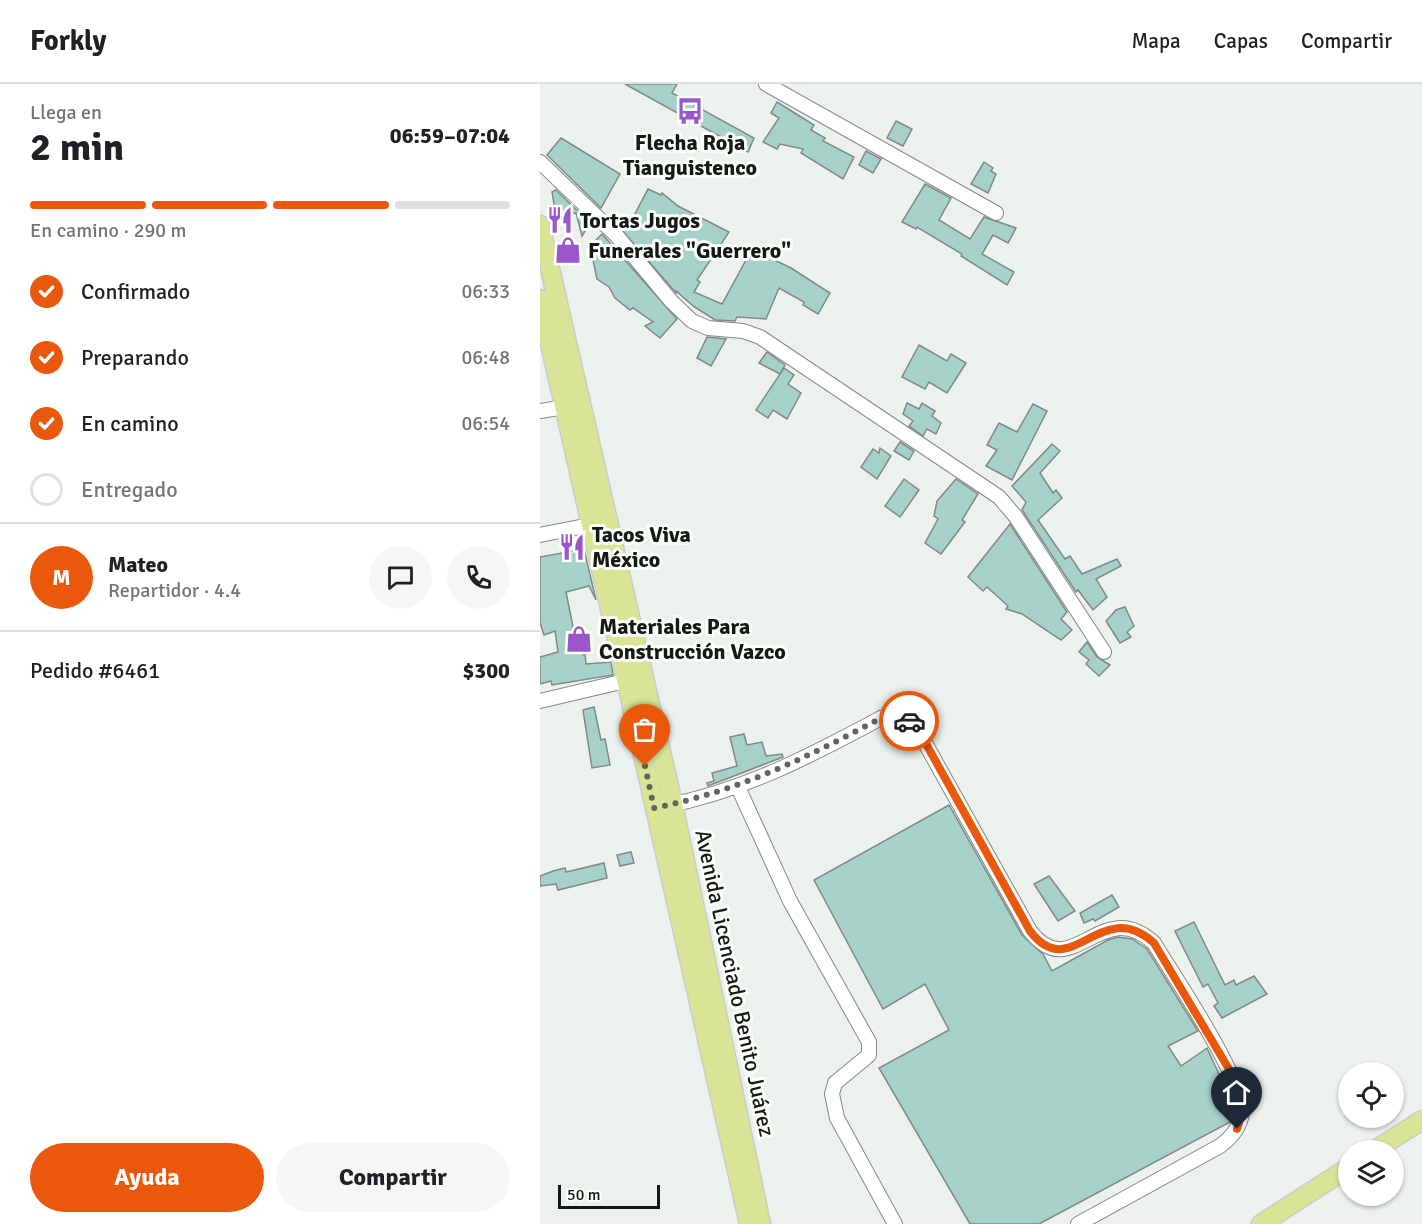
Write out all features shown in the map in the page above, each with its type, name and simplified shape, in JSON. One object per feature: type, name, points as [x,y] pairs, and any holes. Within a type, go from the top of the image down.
[{"type":"main road","name":"Avenida Licenciado Benito Juárez","points":[[540,225],[573,405],[590,526],[654,808],[759,1223]]},
{"type":"main road","name":"Avenida Licenciado Benito Juárez","points":[[540,299],[608,522],[673,804],[759,1223]]},
{"type":"main road","points":[[1391,1140],[1422,1120]]},
{"type":"main road","points":[[1261,1224],[1338,1174]]},
{"type":"street","points":[[766,84],[996,213]]},
{"type":"street","points":[[540,162],[617,236],[671,301],[692,321],[708,328],[743,331],[760,337],[999,497],[1016,517],[1104,652]]},
{"type":"street","points":[[540,411],[573,405]]},
{"type":"street","points":[[540,535],[608,522]]},
{"type":"street","points":[[540,701],[625,681]]},
{"type":"street","points":[[654,808],[738,787],[786,768],[881,718],[892,716],[905,719],[915,724],[1030,931],[1039,943],[1049,949],[1060,951],[1114,927],[1130,927],[1143,933],[1154,943],[1236,1081],[1242,1116],[1237,1129],[1220,1146],[1078,1224]]},
{"type":"street","points":[[738,787],[790,901],[869,1042],[869,1055],[836,1083],[833,1105],[837,1118],[895,1224]]},
{"type":"building","name":"Flecha Roja Tianguistenco","points":[[625,84],[677,84],[672,93],[754,138],[748,152]]},
{"type":"building","points":[[777,102],[814,125],[811,130],[825,138],[823,141],[854,157],[843,179],[801,153],[803,149],[780,144],[777,149],[763,142],[779,118],[771,113]]},
{"type":"building","points":[[896,121],[912,129],[903,146],[887,138]]},
{"type":"building","points":[[561,138],[620,174],[601,208],[547,155]]},
{"type":"building","points":[[866,151],[881,159],[873,173],[859,165]]},
{"type":"building","points":[[984,162],[993,168],[991,171],[996,174],[988,193],[971,184]]},
{"type":"building","points":[[925,184],[951,198],[939,220],[970,239],[984,217],[1016,228],[1008,243],[993,235],[982,254],[1014,272],[1007,285],[917,227],[916,229],[902,222]]},
{"type":"building","points":[[648,189],[661,195],[662,193],[678,206],[729,232],[697,280],[700,282],[694,292],[722,304],[752,249],[791,268],[830,293],[818,314],[803,305],[804,302],[779,288],[766,319],[737,317],[735,321],[715,320],[693,306],[676,291],[676,293],[614,221],[617,218],[628,227]]},
{"type":"building","points":[[556,190],[590,223],[582,236],[576,213],[556,216],[552,192]]},
{"type":"building","points":[[602,234],[677,319],[660,338],[645,326],[653,322],[633,308],[630,310],[615,298],[609,287],[597,279],[590,246]]},
{"type":"building","points":[[707,337],[726,339],[711,366],[697,358]]},
{"type":"building","points":[[919,345],[947,361],[951,354],[966,363],[947,393],[929,382],[925,389],[902,377]]},
{"type":"building","points":[[767,352],[785,365],[780,374],[759,363]]},
{"type":"building","points":[[784,368],[794,375],[788,384],[801,393],[787,419],[773,410],[768,418],[756,410]]},
{"type":"building","points":[[907,403],[919,409],[922,403],[935,411],[932,416],[941,423],[936,434],[927,429],[923,436],[909,426],[913,421],[903,414]]},
{"type":"building","points":[[1033,404],[1047,411],[1012,480],[986,466],[997,450],[987,445],[999,423],[1017,432]]},
{"type":"building","points":[[900,442],[914,451],[909,460],[894,451]]},
{"type":"building","points":[[1052,444],[1060,451],[1040,473],[1053,493],[1056,490],[1062,498],[1038,520],[1065,559],[1070,556],[1082,574],[1117,559],[1121,566],[1096,579],[1107,597],[1093,610],[1078,590],[1076,592],[1022,510],[1026,502],[1012,486]]},
{"type":"building","points":[[880,448],[891,456],[877,479],[861,467],[873,449],[879,453]]},
{"type":"building","points":[[904,479],[919,490],[900,517],[885,506]]},
{"type":"building","points":[[956,479],[978,494],[962,520],[965,522],[941,554],[925,543],[938,519],[934,516],[937,501]]},
{"type":"building","points":[[1010,524],[1067,612],[1061,619],[1072,630],[1061,640],[1022,614],[1006,609],[1008,606],[987,587],[983,591],[968,577]]},
{"type":"building","points":[[584,549],[596,600],[589,586],[566,592],[573,627],[578,645],[583,655],[585,654],[586,664],[611,662],[613,675],[552,685],[551,681],[540,684],[540,657],[558,652],[555,631],[544,635],[540,623],[540,557]]},
{"type":"building","points":[[1125,607],[1134,626],[1127,632],[1131,637],[1120,643],[1106,621],[1116,610]]},
{"type":"building","points":[[1087,642],[1097,657],[1110,665],[1099,676],[1086,664],[1089,660],[1079,652]]},
{"type":"building","points":[[594,707],[601,740],[605,739],[610,765],[592,768],[583,710]]},
{"type":"building","points":[[744,734],[747,745],[762,742],[766,756],[782,754],[783,757],[708,786],[707,783],[714,781],[712,773],[737,766],[730,737]]},
{"type":"building","points":[[949,805],[1022,935],[1043,954],[1052,971],[1108,940],[1118,937],[1132,939],[1147,949],[1198,1031],[1168,1046],[1181,1066],[1207,1048],[1231,1100],[1233,1113],[1230,1122],[1039,1224],[970,1224],[879,1068],[949,1030],[925,984],[883,1009],[814,880]]},
{"type":"building","points":[[631,852],[634,863],[620,866],[617,855]]},
{"type":"building","points":[[604,863],[607,878],[558,890],[556,884],[540,886],[540,876],[553,871],[565,868],[566,872]]},
{"type":"building","points":[[1049,876],[1075,911],[1058,921],[1034,884]]},
{"type":"building","points":[[1112,895],[1119,907],[1095,921],[1093,919],[1084,923],[1080,913]]},
{"type":"building","points":[[1194,922],[1225,985],[1234,980],[1236,985],[1254,976],[1267,994],[1222,1018],[1214,1006],[1218,1003],[1208,984],[1203,987],[1175,931]]},
{"type":"way so far","points":[[645,766],[654,808],[738,787],[786,768],[881,718],[892,716],[909,721]]},
{"type":"place","name":"Flecha Roja Tianguistenco","points":[[690,111]]},
{"type":"place","name":"Tortas Jugos","points":[[560,220]]},
{"type":"place","name":"Funerales \"Guerrero\"","points":[[568,250]]},
{"type":"place","name":"Tacos Viva México","points":[[572,547]]},
{"type":"place","name":"Materiales Para Construcción Vazco","points":[[579,639]]},
{"type":"route","points":[[909,721],[915,724],[1030,931],[1039,943],[1049,949],[1060,951],[1114,927],[1130,927],[1143,933],[1154,943],[1236,1081],[1242,1104],[1242,1116],[1237,1129]]}]
